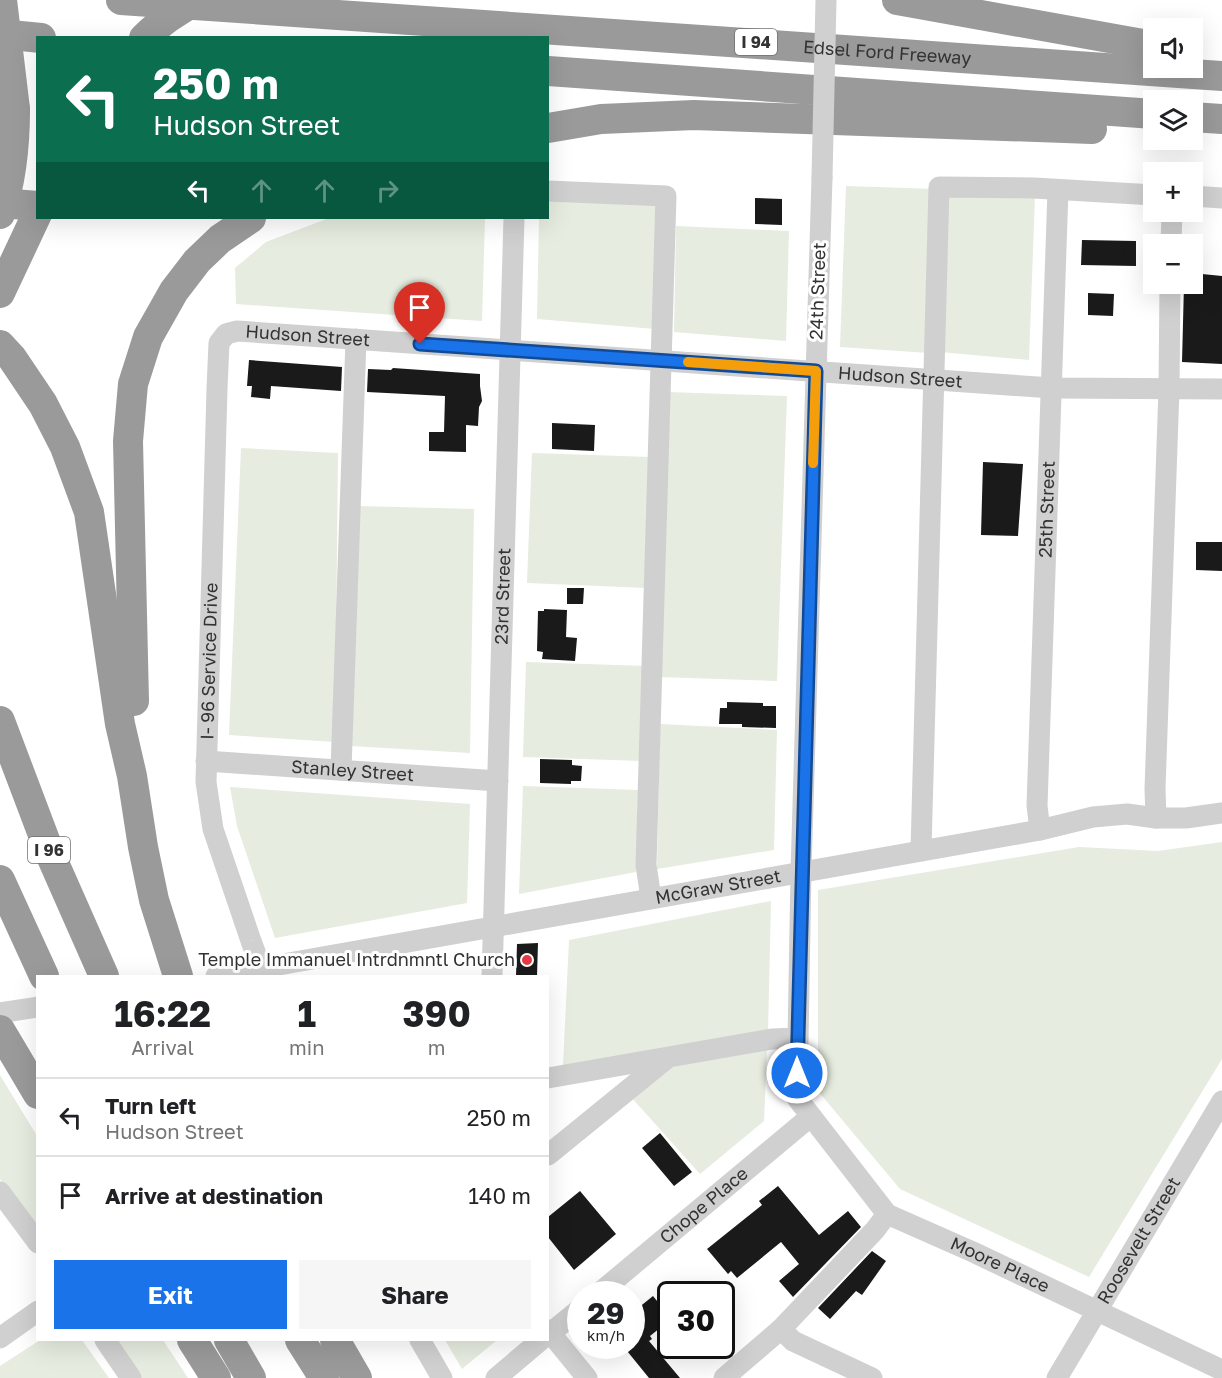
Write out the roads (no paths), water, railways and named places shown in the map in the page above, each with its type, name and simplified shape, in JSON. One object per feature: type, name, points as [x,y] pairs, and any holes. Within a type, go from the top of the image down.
[{"type":"highway","points":[[0,214],[11,171],[15,142],[15,110],[2,0]]},
{"type":"highway","name":"Edsel Ford Freeway","points":[[122,0],[185,1],[1222,76]]},
{"type":"highway","points":[[897,0],[1143,44]]},
{"type":"highway","points":[[146,36],[185,1]]},
{"type":"highway","points":[[0,34],[36,38]]},
{"type":"highway","points":[[0,41],[36,38]]},
{"type":"highway","points":[[1203,55],[1222,61]]},
{"type":"highway","points":[[549,71],[1143,113]]},
{"type":"highway","points":[[549,128],[601,119],[694,115],[1096,129],[1143,127]]},
{"type":"highway","points":[[1203,118],[1222,120]]},
{"type":"highway","points":[[1203,122],[1222,120]]},
{"type":"highway","points":[[0,203],[36,206]]},
{"type":"highway","points":[[0,293],[36,216]]},
{"type":"highway","points":[[132,776],[135,723],[128,441],[133,384],[148,338],[174,291],[197,261],[220,239],[249,219]]},
{"type":"highway","points":[[6,351],[43,404],[65,447],[89,512],[120,724],[132,776],[143,847],[152,889],[178,975]]},
{"type":"highway","name":"I 96","points":[[0,721],[51,856],[104,975]]},
{"type":"highway","points":[[0,880],[44,975]]},
{"type":"highway","points":[[0,1030],[36,1091]]},
{"type":"highway","points":[[193,1341],[216,1378]]},
{"type":"highway","points":[[230,1341],[251,1378]]},
{"type":"highway","points":[[301,1341],[324,1378]]},
{"type":"highway","points":[[336,1341],[357,1378]]},
{"type":"street","name":"24th Street","points":[[810,1118],[797,1098],[797,1038],[826,0]]},
{"type":"street","points":[[921,850],[939,187],[1034,188],[1143,194]]},
{"type":"street","name":"25th Street","points":[[1040,830],[1036,806],[1058,190]]},
{"type":"street","points":[[549,191],[666,196],[646,865],[651,898]]},
{"type":"street","points":[[1203,197],[1222,198]]},
{"type":"street","name":"23rd Street","points":[[492,975],[514,219]]},
{"type":"street","points":[[1156,818],[1170,294]]},
{"type":"street","name":"Hudson Street","points":[[222,338],[226,334],[237,332],[356,339],[1052,388],[1222,389]]},
{"type":"street","name":"I- 96 Service Drive","points":[[222,338],[219,343],[217,389],[206,782],[213,829],[263,973]]},
{"type":"street","points":[[341,770],[356,339]]},
{"type":"street","name":"Stanley Street","points":[[206,761],[498,781]]},
{"type":"street","name":"McGraw Street","points":[[223,975],[263,973],[651,898],[1040,830],[1093,817],[1127,814],[1156,818],[1186,818],[1222,813]]},
{"type":"street","points":[[0,1013],[36,1007]]},
{"type":"street","points":[[549,1078],[772,1039],[797,1038]]},
{"type":"street","points":[[549,1154],[666,1058]]},
{"type":"street","name":"Roosevelt Street","points":[[1057,1378],[1222,1101]]},
{"type":"street","name":"Moore Place","points":[[810,1118],[887,1214],[1220,1370]]},
{"type":"street","name":"Chope Place","points":[[614,1281],[810,1118]]},
{"type":"street","points":[[0,1192],[36,1241]]},
{"type":"street","points":[[724,1378],[781,1329],[875,1230],[887,1214]]},
{"type":"street","points":[[0,1338],[36,1312]]},
{"type":"street","points":[[549,1332],[567,1319]]},
{"type":"street","points":[[781,1329],[793,1341],[872,1378]]},
{"type":"street","points":[[549,1336],[587,1378]]},
{"type":"street","points":[[106,1341],[131,1378]]},
{"type":"street","points":[[421,1341],[442,1378]]},
{"type":"street","points":[[496,1378],[539,1341]]},
{"type":"place","name":"Temple Immanuel Intrdnmntl Church","points":[[527,960]]}]
